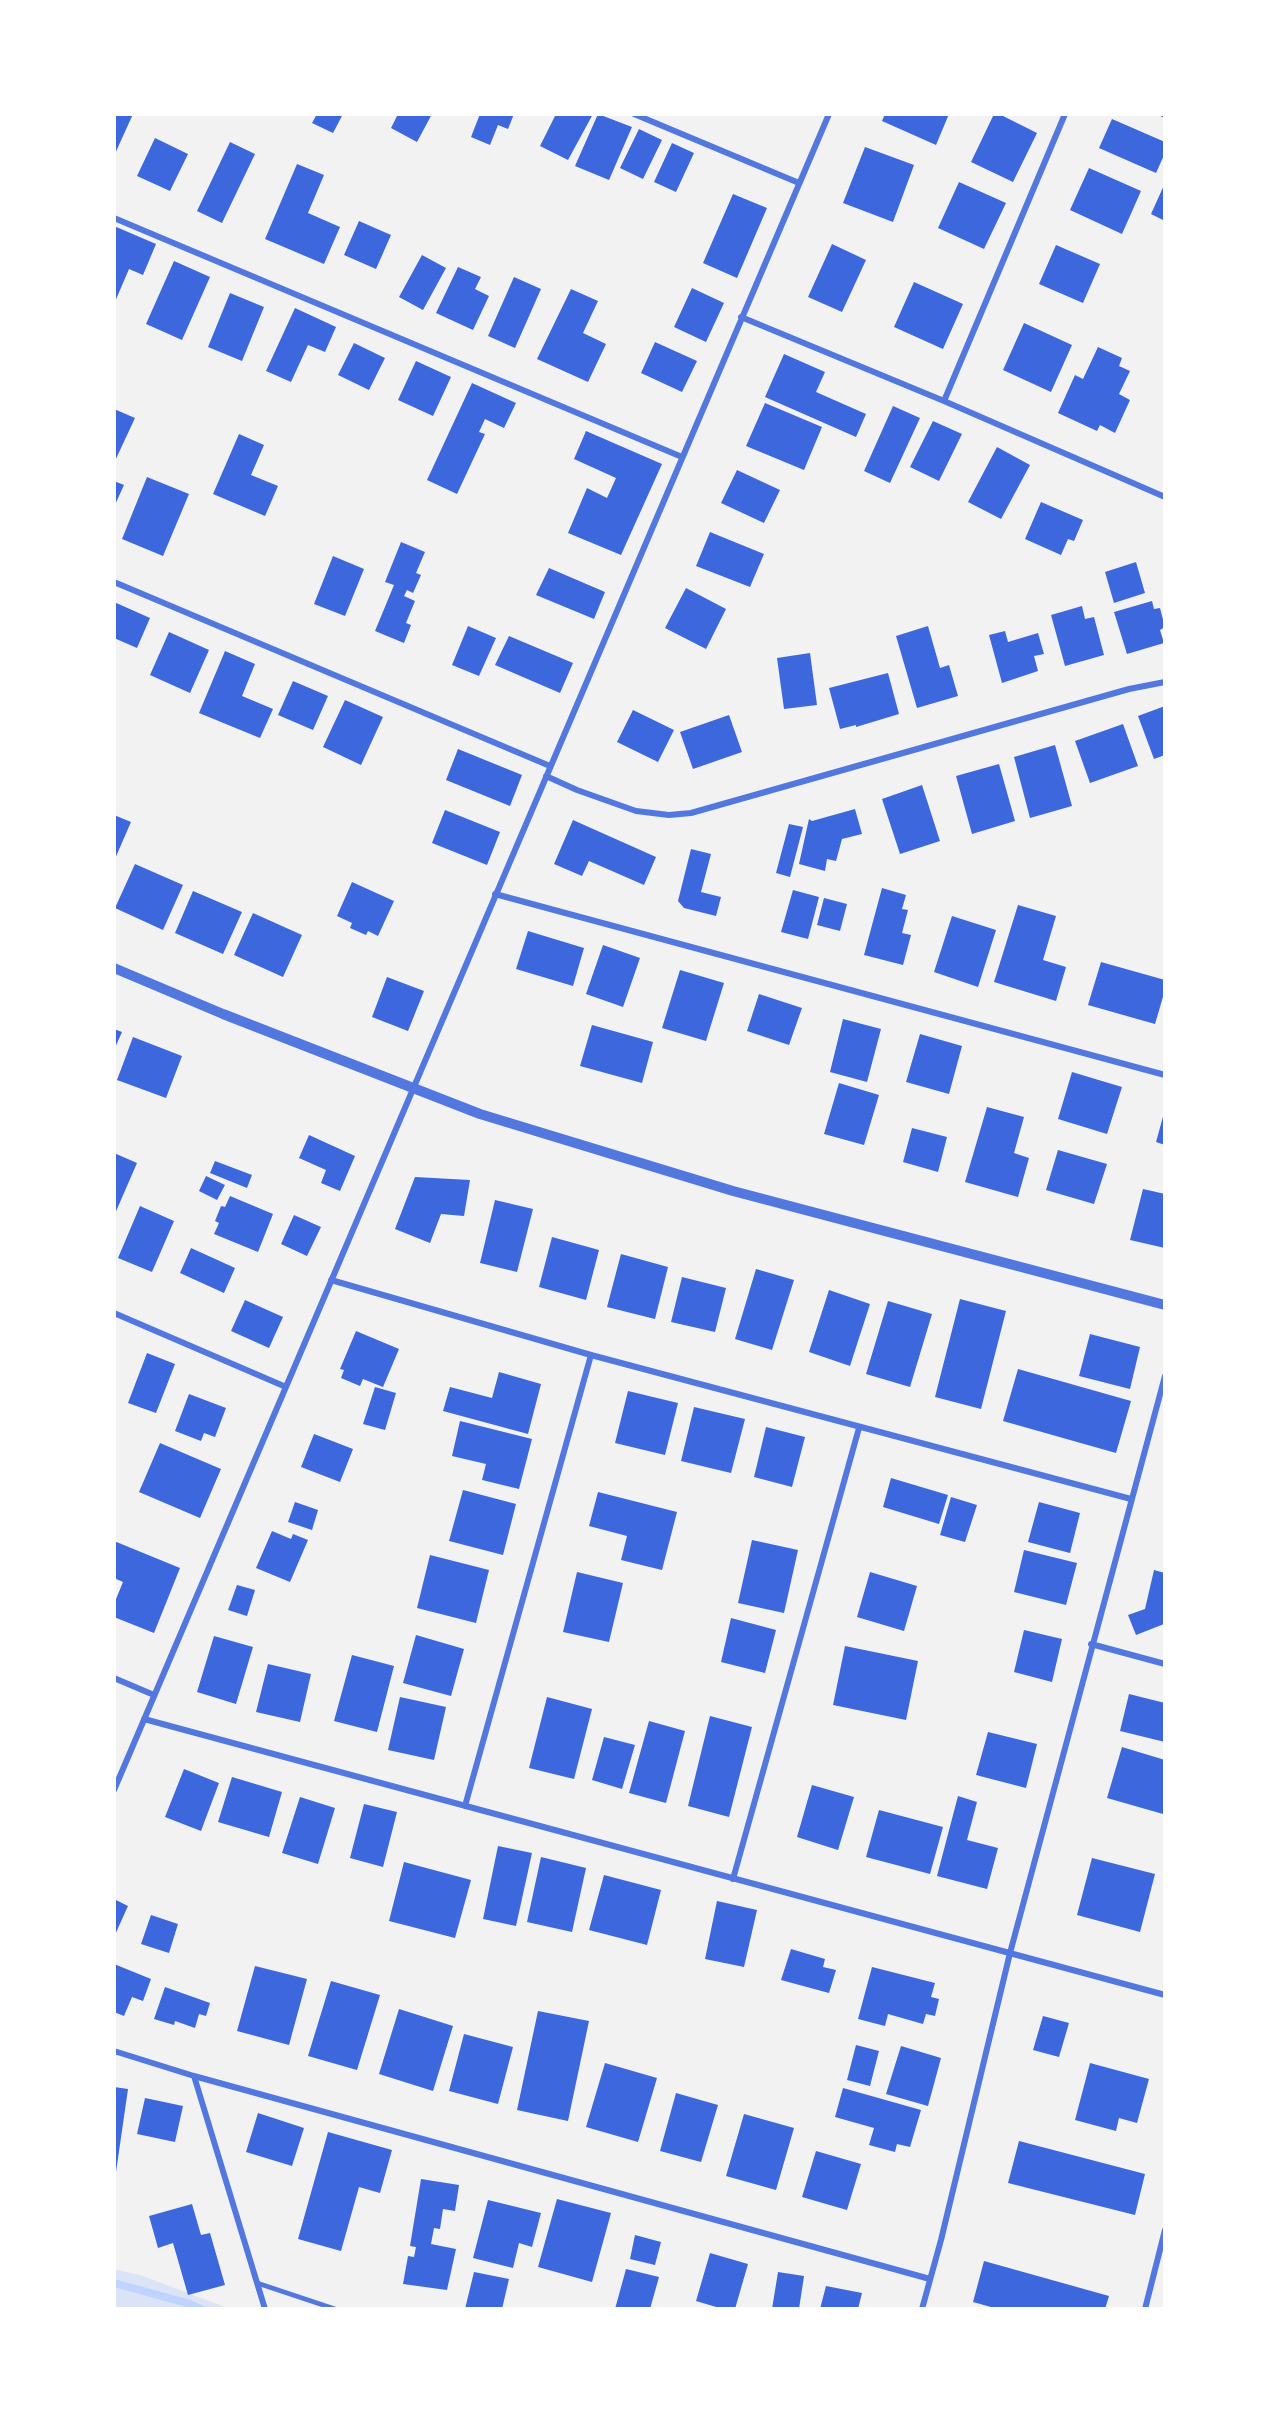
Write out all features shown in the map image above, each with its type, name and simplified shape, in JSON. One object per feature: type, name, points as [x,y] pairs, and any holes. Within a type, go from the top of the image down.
[{"type":"street","points":[[634,114],[799,183]]},
{"type":"street","points":[[114,1790],[829,114]]},
{"type":"street","points":[[944,401],[1065,114]]},
{"type":"street","points":[[114,218],[682,457]]},
{"type":"street","points":[[741,317],[944,401],[1165,497]]},
{"type":"street","points":[[114,582],[550,766]]},
{"type":"street","points":[[546,776],[577,790],[636,811],[669,815],[691,813],[1129,689],[1165,682]]},
{"type":"street","points":[[495,894],[1165,1075]]},
{"type":"street","points":[[114,968],[223,1014],[480,1114],[733,1191],[1165,1305]]},
{"type":"street","points":[[331,1280],[591,1355],[1131,1499]]},
{"type":"street","points":[[114,1313],[286,1387]]},
{"type":"street","points":[[465,1806],[591,1355]]},
{"type":"street","points":[[922,2309],[1010,1953],[1165,1376]]},
{"type":"street","points":[[733,1879],[859,1428]]},
{"type":"street","points":[[1092,1644],[1165,1664]]},
{"type":"street","points":[[114,1678],[154,1695]]},
{"type":"street","points":[[144,1719],[1165,1995]]},
{"type":"street","points":[[114,2051],[194,2076],[930,2279]]},
{"type":"street","points":[[194,2076],[265,2309]]},
{"type":"street","points":[[1144,2309],[1165,2230]]},
{"type":"lane","points":[[257,2283],[335,2309]]},
{"type":"shaded area","points":[[114,2269],[143,2276],[230,2309],[114,2309]]},
{"type":"building","points":[[114,114],[133,114],[114,156]]},
{"type":"building","points":[[317,114],[343,114],[333,133],[312,123]]},
{"type":"building","points":[[398,114],[432,114],[417,142],[391,128]]},
{"type":"building","points":[[480,114],[514,114],[508,129],[498,125],[490,145],[471,137]]},
{"type":"building","points":[[556,114],[593,114],[568,160],[540,146]]},
{"type":"building","points":[[598,114],[632,127],[609,180],[575,166]]},
{"type":"building","points":[[885,114],[949,114],[936,145],[882,121]]},
{"type":"building","points":[[994,114],[999,114],[1037,133],[1013,182],[971,162]]},
{"type":"building","points":[[1112,119],[1165,142],[1165,153],[1156,173],[1099,148]]},
{"type":"building","points":[[639,129],[662,140],[643,179],[620,168]]},
{"type":"building","points":[[155,138],[188,154],[170,191],[137,176]]},
{"type":"building","points":[[230,142],[255,154],[222,223],[197,211]]},
{"type":"building","points":[[672,143],[694,153],[676,192],[654,182]]},
{"type":"building","points":[[865,147],[914,165],[893,222],[843,203]]},
{"type":"building","points":[[297,164],[324,175],[308,213],[340,227],[324,264],[265,239]]},
{"type":"building","points":[[1089,168],[1141,191],[1122,234],[1070,210]]},
{"type":"building","points":[[959,182],[1006,203],[984,249],[938,228]]},
{"type":"building","points":[[1165,183],[1165,221],[1151,214]]},
{"type":"building","points":[[733,194],[767,208],[737,278],[703,263]]},
{"type":"building","points":[[359,221],[391,235],[376,269],[344,255]]},
{"type":"building","points":[[114,226],[156,244],[143,275],[129,269],[114,304]]},
{"type":"building","points":[[832,244],[866,260],[842,312],[808,297]]},
{"type":"building","points":[[1056,245],[1100,264],[1083,303],[1039,284]]},
{"type":"building","points":[[422,255],[446,268],[423,310],[399,297]]},
{"type":"building","points":[[174,261],[210,277],[182,340],[146,324]]},
{"type":"building","points":[[458,267],[481,277],[475,289],[489,296],[473,330],[436,313]]},
{"type":"building","points":[[514,277],[541,289],[515,348],[488,336]]},
{"type":"building","points":[[914,282],[963,304],[943,349],[894,327]]},
{"type":"building","points":[[692,288],[724,303],[706,342],[674,327]]},
{"type":"building","points":[[571,289],[598,301],[583,333],[606,344],[588,382],[537,359]]},
{"type":"building","points":[[230,293],[264,307],[242,361],[208,347]]},
{"type":"building","points":[[295,308],[336,327],[325,352],[308,345],[291,382],[266,371]]},
{"type":"building","points":[[1024,323],[1072,345],[1051,392],[1003,370]]},
{"type":"building","points":[[655,342],[697,361],[682,392],[641,373]]},
{"type":"building","points":[[354,343],[385,358],[369,390],[338,375]]},
{"type":"building","points":[[1098,347],[1122,358],[1119,366],[1130,371],[1119,394],[1130,400],[1115,433],[1100,425],[1097,431],[1058,413],[1075,375],[1083,379]]},
{"type":"building","points":[[784,354],[825,372],[816,392],[866,414],[856,437],[765,397]]},
{"type":"building","points":[[416,361],[451,377],[433,416],[398,400]]},
{"type":"building","points":[[472,383],[516,403],[504,428],[485,419],[479,432],[485,434],[457,494],[427,480]]},
{"type":"building","points":[[765,403],[822,427],[804,470],[746,446]]},
{"type":"building","points":[[893,406],[920,418],[890,483],[864,471]]},
{"type":"building","points":[[114,409],[135,418],[114,463]]},
{"type":"building","points":[[933,421],[962,434],[939,481],[910,467]]},
{"type":"building","points":[[586,431],[662,464],[621,555],[568,533],[587,488],[607,498],[616,478],[574,459]]},
{"type":"building","points":[[239,434],[264,445],[251,475],[278,486],[265,516],[213,494]]},
{"type":"building","points":[[997,447],[1030,465],[1001,519],[968,502]]},
{"type":"building","points":[[737,470],[780,490],[764,523],[721,503]]},
{"type":"building","points":[[147,477],[189,494],[163,556],[122,539]]},
{"type":"building","points":[[114,481],[124,485],[114,507]]},
{"type":"building","points":[[1041,502],[1083,520],[1074,541],[1068,539],[1061,555],[1025,539]]},
{"type":"building","points":[[710,532],[764,554],[750,587],[696,566]]},
{"type":"building","points":[[401,542],[425,552],[416,573],[421,575],[413,593],[407,590],[404,596],[415,601],[406,623],[411,625],[404,643],[375,631],[394,585],[385,582]]},
{"type":"building","points":[[333,556],[364,569],[345,616],[314,604]]},
{"type":"building","points":[[1136,562],[1145,593],[1114,603],[1105,572]]},
{"type":"building","points":[[549,568],[605,592],[594,619],[536,595]]},
{"type":"building","points":[[686,588],[726,609],[706,649],[665,628]]},
{"type":"building","points":[[1152,601],[1154,609],[1160,608],[1165,627],[1160,630],[1164,643],[1127,654],[1114,612]]},
{"type":"building","points":[[114,602],[150,618],[137,648],[114,638]]},
{"type":"building","points":[[1082,606],[1085,619],[1094,617],[1104,655],[1065,666],[1051,615]]},
{"type":"building","points":[[468,626],[496,638],[479,676],[452,665]]},
{"type":"building","points":[[928,626],[940,668],[949,665],[958,696],[917,708],[896,636]]},
{"type":"building","points":[[1005,631],[1008,642],[1038,633],[1044,654],[1034,656],[1038,671],[1002,683],[989,635]]},
{"type":"building","points":[[169,632],[209,650],[190,693],[150,675]]},
{"type":"building","points":[[509,636],[573,663],[560,693],[495,665]]},
{"type":"building","points":[[225,651],[255,664],[242,696],[273,709],[260,738],[199,713]]},
{"type":"building","points":[[810,653],[817,705],[784,709],[777,658]]},
{"type":"building","points":[[888,673],[899,714],[856,727],[856,725],[840,729],[829,688]]},
{"type":"building","points":[[293,681],[328,696],[313,730],[278,715]]},
{"type":"building","points":[[345,700],[383,717],[361,765],[323,747]]},
{"type":"building","points":[[1165,706],[1165,755],[1154,759],[1138,716]]},
{"type":"building","points":[[633,710],[674,730],[658,762],[617,742]]},
{"type":"building","points":[[729,715],[742,752],[693,769],[680,732]]},
{"type":"building","points":[[1123,724],[1138,766],[1090,783],[1075,741]]},
{"type":"building","points":[[1055,745],[1072,806],[1030,818],[1014,757]]},
{"type":"building","points":[[458,749],[522,775],[510,806],[446,780]]},
{"type":"building","points":[[999,764],[1015,821],[972,834],[956,776]]},
{"type":"building","points":[[922,785],[940,841],[900,854],[882,799]]},
{"type":"building","points":[[855,809],[862,834],[842,839],[836,861],[827,859],[825,871],[799,864],[809,819],[812,821]]},
{"type":"building","points":[[445,810],[500,832],[487,865],[432,843]]},
{"type":"building","points":[[114,815],[131,822],[114,861]]},
{"type":"building","points":[[573,820],[656,857],[644,885],[589,861],[582,876],[554,864]]},
{"type":"building","points":[[789,824],[803,827],[790,877],[776,873]]},
{"type":"building","points":[[691,849],[711,854],[701,892],[721,897],[716,916],[684,908],[678,901]]},
{"type":"building","points":[[135,864],[183,885],[163,930],[115,908]]},
{"type":"building","points":[[352,882],[394,901],[378,936],[368,931],[366,935],[350,928],[352,923],[337,916]]},
{"type":"building","points":[[882,888],[906,895],[902,909],[908,910],[902,933],[911,935],[903,965],[864,955]]},
{"type":"building","points":[[793,890],[819,897],[808,939],[781,932]]},
{"type":"building","points":[[193,891],[242,912],[223,954],[175,933]]},
{"type":"building","points":[[824,898],[847,904],[840,931],[817,925]]},
{"type":"building","points":[[1018,905],[1056,916],[1043,960],[1066,967],[1056,1001],[994,982]]},
{"type":"building","points":[[253,913],[302,935],[283,977],[234,955]]},
{"type":"building","points":[[952,916],[996,930],[978,987],[934,972]]},
{"type":"building","points":[[528,931],[584,948],[573,986],[516,969]]},
{"type":"building","points":[[603,945],[640,958],[623,1007],[586,994]]},
{"type":"building","points":[[1101,962],[1165,980],[1165,990],[1155,1024],[1088,1005]]},
{"type":"building","points":[[680,970],[724,983],[706,1041],[662,1028]]},
{"type":"building","points":[[387,977],[424,991],[408,1031],[372,1017]]},
{"type":"building","points":[[759,994],[802,1008],[789,1045],[747,1031]]},
{"type":"building","points":[[843,1019],[881,1029],[867,1082],[830,1072]]},
{"type":"building","points":[[592,1025],[653,1042],[642,1083],[580,1066]]},
{"type":"building","points":[[114,1029],[122,1032],[114,1050]]},
{"type":"building","points":[[920,1034],[962,1046],[949,1094],[906,1082]]},
{"type":"building","points":[[133,1037],[182,1056],[166,1098],[117,1080]]},
{"type":"building","points":[[1072,1072],[1122,1087],[1107,1134],[1058,1119]]},
{"type":"building","points":[[839,1083],[879,1095],[864,1145],[824,1134]]},
{"type":"building","points":[[987,1107],[1024,1117],[1014,1153],[1029,1158],[1018,1197],[965,1182]]},
{"type":"building","points":[[1165,1113],[1165,1145],[1156,1142]]},
{"type":"building","points":[[912,1128],[947,1137],[938,1172],[903,1162]]},
{"type":"building","points":[[309,1135],[355,1156],[340,1191],[321,1183],[326,1170],[299,1158]]},
{"type":"building","points":[[1058,1150],[1107,1164],[1094,1204],[1046,1190]]},
{"type":"building","points":[[114,1153],[137,1163],[114,1216]]},
{"type":"building","points":[[215,1161],[252,1175],[247,1188],[210,1173]]},
{"type":"building","points":[[206,1176],[225,1185],[217,1200],[199,1191]]},
{"type":"building","points":[[415,1177],[470,1180],[464,1216],[441,1214],[430,1243],[395,1229]]},
{"type":"building","points":[[1143,1189],[1165,1194],[1165,1248],[1130,1240]]},
{"type":"building","points":[[230,1196],[273,1214],[258,1252],[214,1234],[219,1223],[215,1221],[221,1206],[225,1207]]},
{"type":"building","points":[[495,1200],[533,1209],[517,1272],[480,1263]]},
{"type":"building","points":[[140,1206],[174,1221],[152,1272],[118,1258]]},
{"type":"building","points":[[294,1215],[321,1227],[307,1256],[281,1244]]},
{"type":"building","points":[[552,1237],[599,1250],[586,1300],[539,1287]]},
{"type":"building","points":[[191,1248],[235,1268],[224,1293],[180,1273]]},
{"type":"building","points":[[621,1254],[668,1267],[655,1319],[607,1307]]},
{"type":"building","points":[[756,1269],[794,1280],[772,1350],[735,1339]]},
{"type":"building","points":[[682,1277],[726,1288],[715,1332],[671,1322]]},
{"type":"building","points":[[829,1290],[870,1304],[850,1366],[809,1352]]},
{"type":"building","points":[[960,1299],[1006,1311],[981,1409],[935,1397]]},
{"type":"building","points":[[245,1300],[283,1317],[269,1348],[231,1331]]},
{"type":"building","points":[[888,1301],[932,1314],[910,1387],[866,1374]]},
{"type":"building","points":[[356,1331],[399,1349],[383,1387],[363,1379],[360,1386],[341,1378],[344,1370],[340,1369]]},
{"type":"building","points":[[1090,1334],[1140,1347],[1130,1389],[1079,1376]]},
{"type":"building","points":[[147,1353],[175,1364],[156,1413],[128,1403]]},
{"type":"building","points":[[1018,1369],[1131,1401],[1116,1453],[1003,1421]]},
{"type":"building","points":[[499,1372],[541,1384],[528,1434],[443,1411],[450,1387],[492,1398]]},
{"type":"building","points":[[375,1387],[396,1393],[385,1430],[363,1424]]},
{"type":"building","points":[[628,1391],[678,1403],[665,1455],[615,1443]]},
{"type":"building","points":[[189,1394],[226,1408],[215,1437],[204,1433],[201,1441],[175,1431]]},
{"type":"building","points":[[694,1407],[745,1419],[731,1473],[681,1461]]},
{"type":"building","points":[[460,1421],[532,1439],[519,1489],[482,1480],[486,1464],[452,1456]]},
{"type":"building","points":[[766,1427],[805,1437],[792,1487],[754,1477]]},
{"type":"building","points":[[314,1434],[353,1449],[340,1482],[301,1467]]},
{"type":"building","points":[[160,1443],[221,1469],[200,1518],[139,1492]]},
{"type":"building","points":[[891,1478],[948,1495],[939,1524],[883,1507]]},
{"type":"building","points":[[463,1490],[516,1504],[503,1555],[449,1541]]},
{"type":"building","points":[[598,1492],[677,1512],[662,1570],[621,1560],[627,1536],[589,1526]]},
{"type":"building","points":[[951,1497],[977,1505],[965,1542],[940,1535]]},
{"type":"building","points":[[295,1502],[318,1510],[312,1530],[288,1522]]},
{"type":"building","points":[[1039,1502],[1080,1513],[1070,1553],[1028,1542]]},
{"type":"building","points":[[272,1531],[291,1539],[293,1534],[308,1540],[290,1582],[256,1568]]},
{"type":"building","points":[[752,1540],[798,1550],[784,1613],[738,1603]]},
{"type":"building","points":[[114,1541],[180,1568],[154,1633],[114,1617],[114,1604],[123,1582],[114,1578]]},
{"type":"building","points":[[1024,1550],[1077,1563],[1066,1605],[1014,1592]]},
{"type":"building","points":[[430,1555],[489,1570],[476,1623],[417,1608]]},
{"type":"building","points":[[1154,1570],[1165,1573],[1164,1624],[1136,1635],[1128,1615],[1145,1609]]},
{"type":"building","points":[[577,1572],[623,1583],[609,1642],[563,1632]]},
{"type":"building","points":[[870,1572],[917,1586],[904,1631],[857,1617]]},
{"type":"building","points":[[237,1585],[255,1590],[247,1616],[228,1610]]},
{"type":"building","points":[[731,1618],[776,1630],[765,1673],[721,1662]]},
{"type":"building","points":[[1024,1630],[1062,1639],[1052,1682],[1014,1672]]},
{"type":"building","points":[[416,1635],[464,1649],[451,1696],[403,1683]]},
{"type":"building","points":[[214,1636],[253,1647],[236,1704],[197,1692]]},
{"type":"building","points":[[845,1646],[918,1661],[906,1720],[833,1705]]},
{"type":"building","points":[[352,1655],[394,1666],[377,1732],[334,1721]]},
{"type":"building","points":[[268,1664],[311,1674],[300,1722],[256,1712]]},
{"type":"building","points":[[1129,1694],[1165,1703],[1165,1742],[1120,1731]]},
{"type":"building","points":[[400,1697],[446,1707],[434,1760],[388,1750]]},
{"type":"building","points":[[547,1697],[592,1709],[574,1779],[529,1768]]},
{"type":"building","points":[[710,1716],[752,1727],[729,1817],[688,1806]]},
{"type":"building","points":[[649,1721],[685,1731],[666,1803],[629,1793]]},
{"type":"building","points":[[988,1732],[1037,1744],[1026,1788],[976,1775]]},
{"type":"building","points":[[604,1737],[635,1745],[622,1789],[592,1780]]},
{"type":"building","points":[[1122,1747],[1165,1760],[1163,1814],[1107,1798]]},
{"type":"building","points":[[184,1769],[219,1783],[201,1831],[165,1817]]},
{"type":"building","points":[[232,1777],[282,1792],[269,1837],[218,1822]]},
{"type":"building","points":[[812,1785],[854,1797],[838,1850],[797,1837]]},
{"type":"building","points":[[958,1796],[977,1802],[967,1840],[998,1848],[987,1889],[937,1876]]},
{"type":"building","points":[[300,1797],[335,1808],[318,1864],[282,1853]]},
{"type":"building","points":[[364,1804],[397,1812],[383,1867],[350,1858]]},
{"type":"building","points":[[879,1810],[943,1827],[930,1874],[866,1857]]},
{"type":"building","points":[[498,1846],[532,1853],[516,1926],[483,1919]]},
{"type":"building","points":[[541,1857],[586,1868],[572,1932],[527,1922]]},
{"type":"building","points":[[1092,1858],[1155,1874],[1140,1932],[1077,1915]]},
{"type":"building","points":[[404,1862],[471,1880],[455,1938],[389,1921]]},
{"type":"building","points":[[604,1875],[661,1890],[647,1945],[589,1930]]},
{"type":"building","points":[[114,1899],[128,1906],[114,1937]]},
{"type":"building","points":[[717,1901],[757,1910],[744,1967],[705,1959]]},
{"type":"building","points":[[151,1915],[178,1924],[169,1953],[141,1944]]},
{"type":"building","points":[[791,1949],[825,1959],[823,1967],[836,1970],[829,1993],[781,1980]]},
{"type":"building","points":[[114,1964],[151,1979],[143,2001],[132,1997],[124,2016],[114,2012]]},
{"type":"building","points":[[255,1966],[307,1979],[289,2045],[237,2031]]},
{"type":"building","points":[[872,1967],[935,1983],[931,1997],[939,1999],[935,2016],[926,2014],[923,2024],[888,2014],[885,2026],[858,2019]]},
{"type":"building","points":[[331,1981],[380,1995],[357,2070],[308,2056]]},
{"type":"building","points":[[165,1987],[210,2003],[206,2016],[199,2014],[195,2028],[175,2021],[174,2025],[154,2019]]},
{"type":"building","points":[[399,2009],[453,2026],[433,2091],[379,2074]]},
{"type":"building","points":[[538,2011],[589,2021],[568,2121],[517,2110]]},
{"type":"building","points":[[1043,2016],[1069,2023],[1059,2057],[1033,2050]]},
{"type":"building","points":[[464,2034],[513,2047],[498,2104],[449,2091]]},
{"type":"building","points":[[856,2045],[879,2051],[870,2086],[847,2080]]},
{"type":"building","points":[[901,2046],[941,2058],[928,2106],[886,2094]]},
{"type":"building","points":[[605,2063],[657,2078],[638,2142],[586,2127]]},
{"type":"building","points":[[1090,2063],[1149,2079],[1137,2123],[1119,2118],[1116,2131],[1075,2120]]},
{"type":"building","points":[[114,2087],[128,2089],[116,2172],[114,2172]]},
{"type":"building","points":[[843,2088],[921,2110],[910,2147],[897,2144],[895,2152],[869,2145],[874,2128],[835,2117]]},
{"type":"building","points":[[676,2093],[718,2105],[701,2162],[660,2151]]},
{"type":"building","points":[[145,2098],[183,2106],[175,2142],[137,2134]]},
{"type":"building","points":[[258,2113],[304,2128],[292,2166],[246,2152]]},
{"type":"building","points":[[744,2114],[794,2128],[776,2190],[726,2176]]},
{"type":"building","points":[[328,2132],[392,2150],[380,2193],[359,2187],[341,2251],[298,2239]]},
{"type":"building","points":[[1019,2141],[1145,2174],[1135,2215],[1008,2183]]},
{"type":"building","points":[[816,2151],[861,2164],[847,2210],[802,2197]]},
{"type":"building","points":[[421,2179],[459,2185],[455,2211],[443,2209],[440,2229],[434,2228],[431,2244],[456,2249],[447,2290],[403,2284],[408,2256],[414,2257],[416,2247],[410,2246]]},
{"type":"building","points":[[557,2199],[611,2213],[592,2282],[538,2267]]},
{"type":"building","points":[[488,2200],[541,2213],[532,2247],[519,2243],[513,2268],[473,2258]]},
{"type":"building","points":[[192,2204],[201,2235],[210,2233],[225,2285],[188,2295],[173,2243],[158,2248],[149,2216]]},
{"type":"building","points":[[635,2235],[661,2242],[655,2265],[630,2259]]},
{"type":"building","points":[[710,2253],[748,2264],[735,2309],[723,2309],[696,2301]]},
{"type":"building","points":[[984,2261],[1109,2296],[1105,2309],[998,2309],[973,2302]]},
{"type":"building","points":[[626,2269],[659,2277],[650,2309],[615,2309]]},
{"type":"building","points":[[474,2272],[509,2279],[502,2309],[465,2309]]},
{"type":"building","points":[[778,2272],[804,2276],[799,2309],[772,2309]]},
{"type":"building","points":[[826,2286],[862,2293],[858,2309],[820,2309]]},
{"type":"waterway","points":[[114,2283],[201,2309]]}]
